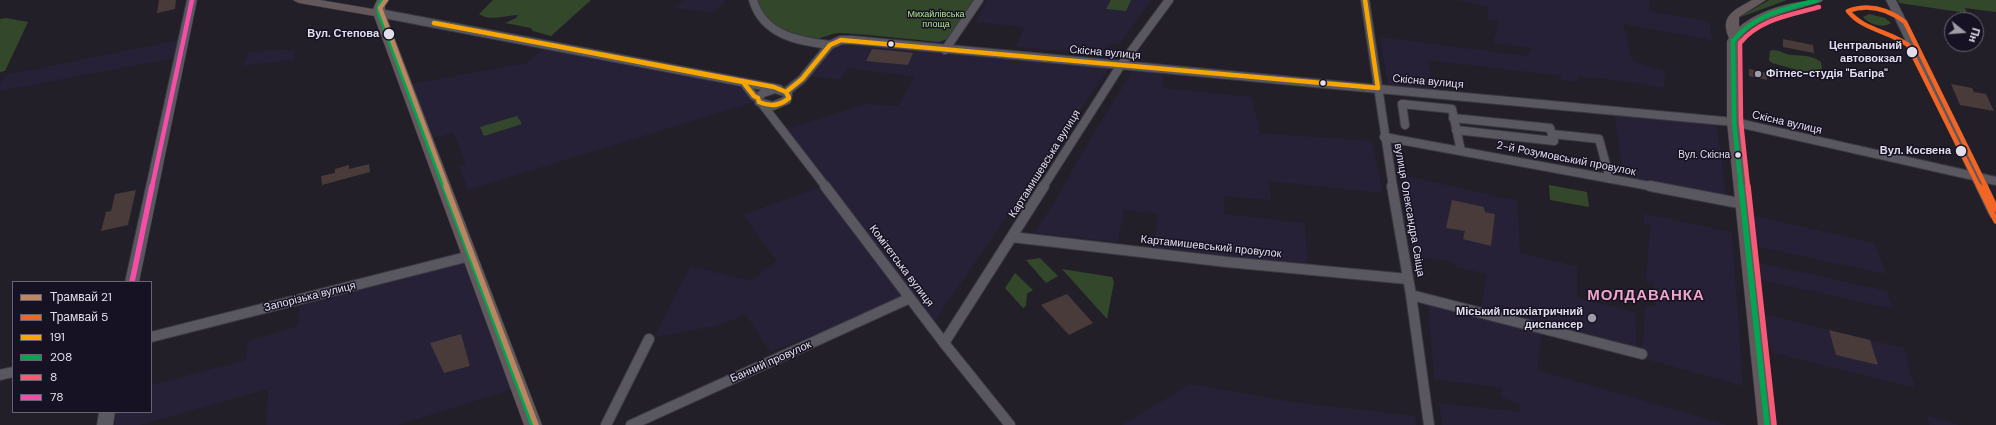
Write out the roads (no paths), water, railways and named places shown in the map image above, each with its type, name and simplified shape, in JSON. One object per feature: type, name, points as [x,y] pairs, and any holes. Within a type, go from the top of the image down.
[{"type":"main road","points":[[132,281],[192,0]]},
{"type":"main road","points":[[299,0],[346,8],[381,7],[470,256],[533,425]]},
{"type":"main road","points":[[1760,0],[1734,15],[1732,22],[1734,36],[1732,51],[1734,122],[1744,204],[1766,425]]},
{"type":"main road","points":[[1734,36],[1745,27],[1760,19],[1817,0]]},
{"type":"main road","points":[[1891,0],[1912,40],[1996,215]]},
{"type":"main road","points":[[105,425],[107,413]]},
{"type":"street","points":[[753,0],[755,10],[761,18],[778,31],[801,40],[830,45],[802,79],[782,90],[766,91],[760,101],[777,105],[786,101]]},
{"type":"street","points":[[945,50],[979,0]]},
{"type":"street","name":"Картамишевська вулиця","points":[[944,343],[1121,65],[1169,0]]},
{"type":"street","name":"вулиця Олександра Свіща","points":[[1365,0],[1384,137],[1411,295],[1429,425]]},
{"type":"street","points":[[381,7],[782,90],[789,96],[786,104],[775,119]]},
{"type":"street","name":"Cкісна вулиця","points":[[830,45],[841,40],[1378,88],[1734,122],[1996,181]]},
{"type":"street","name":"Комітетська вулиця","points":[[743,82],[775,119],[944,343],[1010,425]]},
{"type":"street","points":[[1405,125],[1402,104],[1452,109],[1461,151]]},
{"type":"street","points":[[1453,118],[1550,128],[1554,141],[1456,130]]},
{"type":"street","points":[[1552,134],[1598,139],[1610,179]]},
{"type":"street","name":"2-й Розумовський провулок","points":[[1384,137],[1744,204]]},
{"type":"street","name":"Картамишевський провулок","points":[[1012,237],[1227,262],[1408,279]]},
{"type":"street","name":"Запорізька вулиця","points":[[152,337],[470,256]]},
{"type":"street","points":[[1411,295],[1642,354]]},
{"type":"street","name":"Банний провулок","points":[[631,425],[910,298]]},
{"type":"street","points":[[606,425],[649,339]]},
{"type":"street","points":[[0,375],[12,372]]},
{"type":"tram line","name":"21","points":[[386,0],[380,8],[387,28],[536,425]]},
{"type":"tram line","name":"5","points":[[1996,209],[1905,22],[1899,17],[1878,8],[1862,7],[1848,11],[1853,18],[1860,23],[1893,36],[1908,45],[1996,221]]},
{"type":"place","name":"Вул. Степова","points":[[389,34]]},
{"type":"place","name":"Центральний автовокзал","points":[[1912,52]]},
{"type":"place","name":"Фітнес-студія \"Багіра\"","points":[[1758,74]]},
{"type":"place","name":"Вул. Косвена","points":[[1961,151]]},
{"type":"place","name":"Вул. Скісна","points":[[1738,155]]},
{"type":"place","name":"Міський психіатричний диспансер","points":[[1592,318]]},
{"type":"district","name":"МОЛДАВАНКА","points":[[1646,296]]},
{"type":"park label","name":"Михайлівська площа","points":[[936,20]]}]
